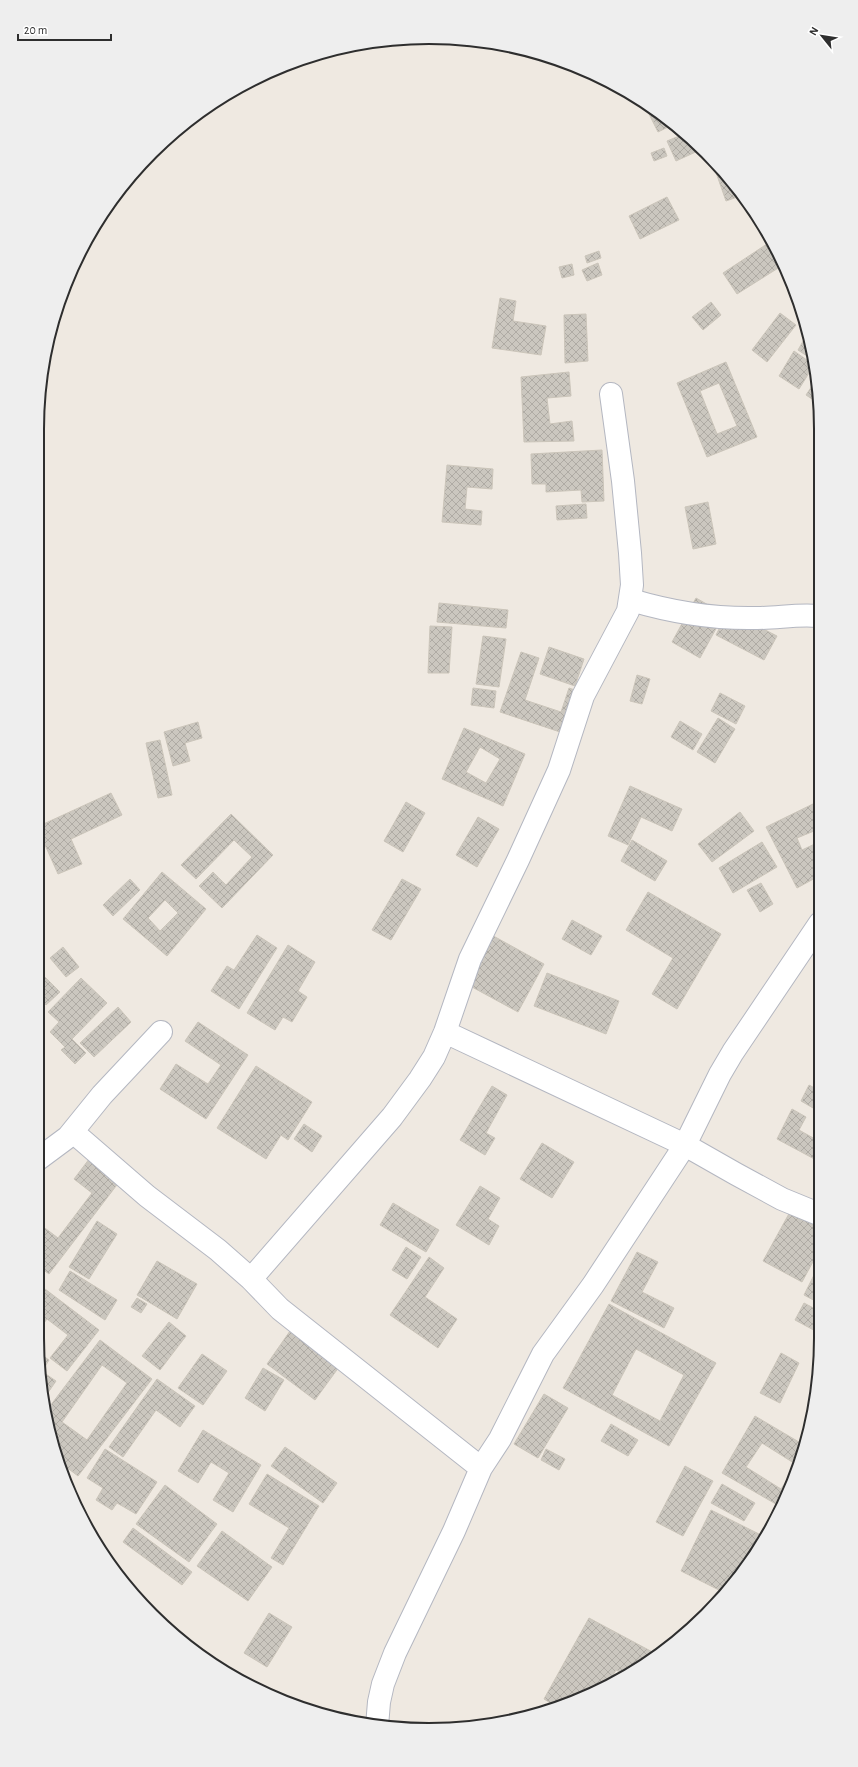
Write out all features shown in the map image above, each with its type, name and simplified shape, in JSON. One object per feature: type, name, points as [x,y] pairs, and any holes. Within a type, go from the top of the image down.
[{"type":"street","points":[[251,1279],[392,1117],[427,1068],[446,1032],[470,959],[544,805],[559,770],[584,696],[628,611],[631,600],[632,585],[627,526],[611,394]]},
{"type":"street","points":[[631,600],[659,609],[699,615],[756,618],[814,616]]},
{"type":"street","points":[[378,1720],[379,1702],[383,1684],[395,1653],[454,1531],[481,1468],[500,1439],[543,1354],[601,1272],[685,1145],[720,1074],[733,1052],[814,932]]},
{"type":"street","points":[[44,1155],[64,1141],[73,1132],[102,1094],[161,1032]]},
{"type":"street","points":[[446,1032],[685,1145],[782,1199],[814,1212]]},
{"type":"street","points":[[73,1132],[147,1196],[218,1250],[251,1279],[280,1309],[481,1468]]},
{"type":"building","points":[[649,113],[667,127],[658,132]]},
{"type":"building","points":[[678,136],[696,152],[676,161],[667,141]]},
{"type":"building","points":[[664,148],[667,156],[654,161],[651,153]]},
{"type":"building","points":[[716,173],[736,198],[726,201]]},
{"type":"building","points":[[667,197],[679,220],[640,239],[629,216]]},
{"type":"building","points":[[766,245],[778,268],[737,294],[723,273]]},
{"type":"building","points":[[599,251],[601,258],[587,263],[585,256]]},
{"type":"building","points":[[598,263],[602,275],[587,281],[582,270]]},
{"type":"building","points":[[572,264],[574,275],[562,278],[559,267]]},
{"type":"building","points":[[500,298],[516,301],[513,321],[546,326],[541,355],[492,348]]},
{"type":"building","points":[[711,302],[721,315],[703,330],[692,317]]},
{"type":"building","points":[[780,313],[796,325],[767,362],[752,350]]},
{"type":"building","points":[[586,314],[588,361],[565,363],[564,315]]},
{"type":"building","points":[[804,340],[807,356],[798,350]]},
{"type":"building","points":[[794,351],[808,361],[810,372],[799,389],[779,376]]},
{"type":"building","points":[[726,362],[757,437],[707,457],[677,383]],"holes":[[[719,383],[737,426],[717,434],[700,391]]]},
{"type":"building","points":[[569,372],[571,396],[547,398],[550,424],[572,421],[574,441],[524,442],[521,377]]},
{"type":"building","points":[[812,387],[813,399],[806,395]]},
{"type":"building","points":[[602,450],[604,501],[582,502],[581,490],[546,492],[546,484],[532,484],[531,454]]},
{"type":"building","points":[[447,465],[493,469],[492,489],[467,487],[465,509],[482,511],[481,525],[442,522]]},
{"type":"building","points":[[708,502],[716,544],[693,549],[685,507]]},
{"type":"building","points":[[586,504],[587,518],[557,520],[556,506]]},
{"type":"building","points":[[696,598],[724,614],[700,658],[672,642]]},
{"type":"building","points":[[439,603],[508,610],[506,628],[437,622]]},
{"type":"building","points":[[728,611],[777,636],[764,660],[716,635]]},
{"type":"building","points":[[430,626],[452,627],[449,673],[428,673]]},
{"type":"building","points":[[483,636],[506,639],[499,687],[476,684]]},
{"type":"building","points":[[549,647],[584,659],[575,686],[540,674]]},
{"type":"building","points":[[521,652],[539,658],[525,700],[561,712],[569,688],[586,694],[572,736],[500,712]]},
{"type":"building","points":[[637,675],[650,679],[642,704],[630,701]]},
{"type":"building","points":[[473,688],[496,691],[494,708],[471,705]]},
{"type":"building","points":[[720,693],[745,706],[736,724],[711,711]]},
{"type":"building","points":[[718,718],[735,729],[715,763],[697,752]]},
{"type":"building","points":[[680,721],[702,734],[693,750],[671,737]]},
{"type":"building","points":[[198,722],[202,738],[185,743],[190,761],[173,766],[164,732]]},
{"type":"building","points":[[464,728],[525,754],[503,806],[442,779]],"holes":[[[480,747],[500,759],[486,783],[466,772]]]},
{"type":"building","points":[[160,740],[172,795],[158,798],[146,743]]},
{"type":"building","points":[[630,786],[682,809],[672,831],[641,817],[628,845],[608,836]]},
{"type":"building","points":[[111,793],[122,815],[71,839],[82,864],[58,874],[44,843],[44,824]]},
{"type":"building","points":[[406,802],[425,813],[403,852],[384,841]]},
{"type":"building","points":[[814,803],[814,831],[797,838],[802,850],[814,844],[814,879],[797,888],[766,827]]},
{"type":"building","points":[[740,812],[754,831],[712,862],[698,844]]},
{"type":"building","points":[[231,814],[273,855],[222,908],[199,886],[213,872],[226,885],[252,857],[234,840],[196,879],[181,865]]},
{"type":"building","points":[[478,817],[499,829],[477,867],[456,855]]},
{"type":"building","points":[[632,840],[667,861],[655,881],[621,861]]},
{"type":"building","points":[[762,842],[777,867],[733,893],[719,868]]},
{"type":"building","points":[[162,872],[206,909],[167,956],[123,919]],"holes":[[[165,900],[178,913],[160,931],[148,918]]]},
{"type":"building","points":[[130,879],[140,890],[113,916],[103,905]]},
{"type":"building","points":[[402,879],[421,889],[391,940],[372,930]]},
{"type":"building","points":[[761,883],[773,904],[760,912],[747,890]]},
{"type":"building","points":[[648,892],[721,934],[677,1009],[652,994],[673,958],[626,930]]},
{"type":"building","points":[[572,920],[602,936],[591,955],[562,939]]},
{"type":"building","points":[[488,933],[544,964],[518,1012],[461,981]]},
{"type":"building","points":[[257,935],[277,948],[239,1009],[211,991],[227,966],[234,970]]},
{"type":"building","points":[[288,945],[315,962],[298,991],[307,997],[292,1022],[283,1017],[275,1030],[247,1013]]},
{"type":"building","points":[[63,947],[79,967],[66,977],[50,958]]},
{"type":"building","points":[[547,973],[619,1001],[606,1034],[534,1006]]},
{"type":"building","points":[[44,976],[60,992],[46,1005],[44,1003]]},
{"type":"building","points":[[81,978],[107,1003],[72,1039],[86,1053],[75,1064],[61,1050],[65,1047],[50,1032],[59,1022],[48,1012]]},
{"type":"building","points":[[118,1007],[131,1022],[94,1057],[80,1043]]},
{"type":"building","points":[[198,1022],[248,1055],[206,1119],[160,1089],[176,1064],[208,1084],[221,1065],[185,1041]]},
{"type":"building","points":[[256,1066],[312,1102],[288,1140],[281,1135],[266,1159],[217,1128]]},
{"type":"building","points":[[809,1085],[814,1088],[814,1109],[801,1101]]},
{"type":"building","points":[[492,1086],[507,1095],[486,1133],[495,1138],[485,1155],[460,1140]]},
{"type":"building","points":[[792,1109],[806,1117],[799,1130],[814,1138],[814,1159],[777,1139]]},
{"type":"building","points":[[304,1124],[322,1136],[312,1152],[294,1139]]},
{"type":"building","points":[[542,1143],[574,1162],[552,1198],[520,1179]]},
{"type":"building","points":[[99,1146],[129,1169],[49,1274],[44,1270],[44,1227],[58,1238],[92,1193],[74,1179]]},
{"type":"building","points":[[480,1186],[500,1198],[488,1219],[499,1226],[489,1245],[456,1225]]},
{"type":"building","points":[[393,1203],[439,1230],[426,1252],[380,1225]]},
{"type":"building","points":[[791,1210],[814,1223],[814,1260],[802,1282],[763,1261]]},
{"type":"building","points":[[97,1221],[117,1234],[89,1279],[69,1267]]},
{"type":"building","points":[[406,1247],[421,1257],[407,1279],[392,1270]]},
{"type":"building","points":[[637,1252],[658,1262],[642,1292],[674,1308],[664,1328],[611,1301]]},
{"type":"building","points":[[429,1257],[444,1268],[425,1297],[457,1319],[438,1348],[390,1315]]},
{"type":"building","points":[[157,1261],[197,1284],[177,1319],[137,1295]]},
{"type":"building","points":[[70,1271],[117,1300],[105,1320],[59,1290]]},
{"type":"building","points":[[814,1275],[814,1300],[804,1295]]},
{"type":"building","points":[[45,1289],[99,1330],[67,1371],[50,1358],[68,1335],[47,1319],[44,1323]]},
{"type":"building","points":[[137,1298],[147,1304],[141,1313],[131,1307]]},
{"type":"building","points":[[804,1303],[814,1308],[814,1330],[795,1320]]},
{"type":"building","points":[[609,1304],[716,1363],[669,1446],[563,1388]],"holes":[[[636,1349],[684,1375],[660,1421],[612,1395]]]},
{"type":"building","points":[[169,1322],[186,1336],[160,1370],[142,1356]]},
{"type":"building","points":[[290,1331],[339,1367],[315,1400],[267,1364]]},
{"type":"building","points":[[100,1340],[152,1379],[78,1476],[66,1467],[57,1438],[50,1406]],"holes":[[[102,1365],[127,1383],[87,1440],[62,1422]]]},
{"type":"building","points":[[781,1353],[799,1363],[780,1403],[760,1393]]},
{"type":"building","points":[[202,1354],[227,1371],[203,1405],[178,1388]]},
{"type":"building","points":[[45,1357],[49,1360],[45,1366]]},
{"type":"building","points":[[263,1368],[284,1380],[265,1411],[245,1398]]},
{"type":"building","points":[[46,1374],[56,1381],[48,1393]]},
{"type":"building","points":[[157,1379],[195,1406],[180,1427],[156,1410],[123,1457],[109,1447]]},
{"type":"building","points":[[544,1394],[568,1408],[538,1458],[514,1444]]},
{"type":"building","points":[[755,1416],[800,1442],[794,1463],[762,1443],[746,1467],[781,1489],[787,1480],[776,1504],[722,1473]]},
{"type":"building","points":[[611,1424],[638,1440],[628,1456],[601,1441]]},
{"type":"building","points":[[203,1430],[261,1465],[233,1512],[213,1500],[229,1473],[211,1462],[198,1483],[178,1471]]},
{"type":"building","points":[[285,1447],[337,1483],[323,1503],[271,1466]]},
{"type":"building","points":[[105,1449],[157,1482],[136,1514],[117,1503],[112,1510],[96,1500],[103,1488],[87,1478]]},
{"type":"building","points":[[546,1449],[565,1459],[559,1470],[541,1460]]},
{"type":"building","points":[[685,1466],[713,1481],[683,1536],[656,1522]]},
{"type":"building","points":[[267,1474],[319,1506],[283,1565],[271,1558],[289,1528],[249,1504]]},
{"type":"building","points":[[722,1484],[755,1503],[744,1521],[711,1503]]},
{"type":"building","points":[[165,1485],[217,1524],[189,1562],[136,1524]]},
{"type":"building","points":[[711,1510],[759,1534],[749,1552],[719,1590],[681,1571]]},
{"type":"building","points":[[133,1528],[192,1572],[182,1585],[123,1542]]},
{"type":"building","points":[[222,1531],[272,1567],[248,1601],[197,1566]]},
{"type":"building","points":[[269,1613],[292,1627],[267,1667],[244,1653]]},
{"type":"building","points":[[589,1618],[652,1652],[622,1671],[620,1672],[616,1670],[612,1676],[576,1694],[551,1703],[544,1699]]}]
